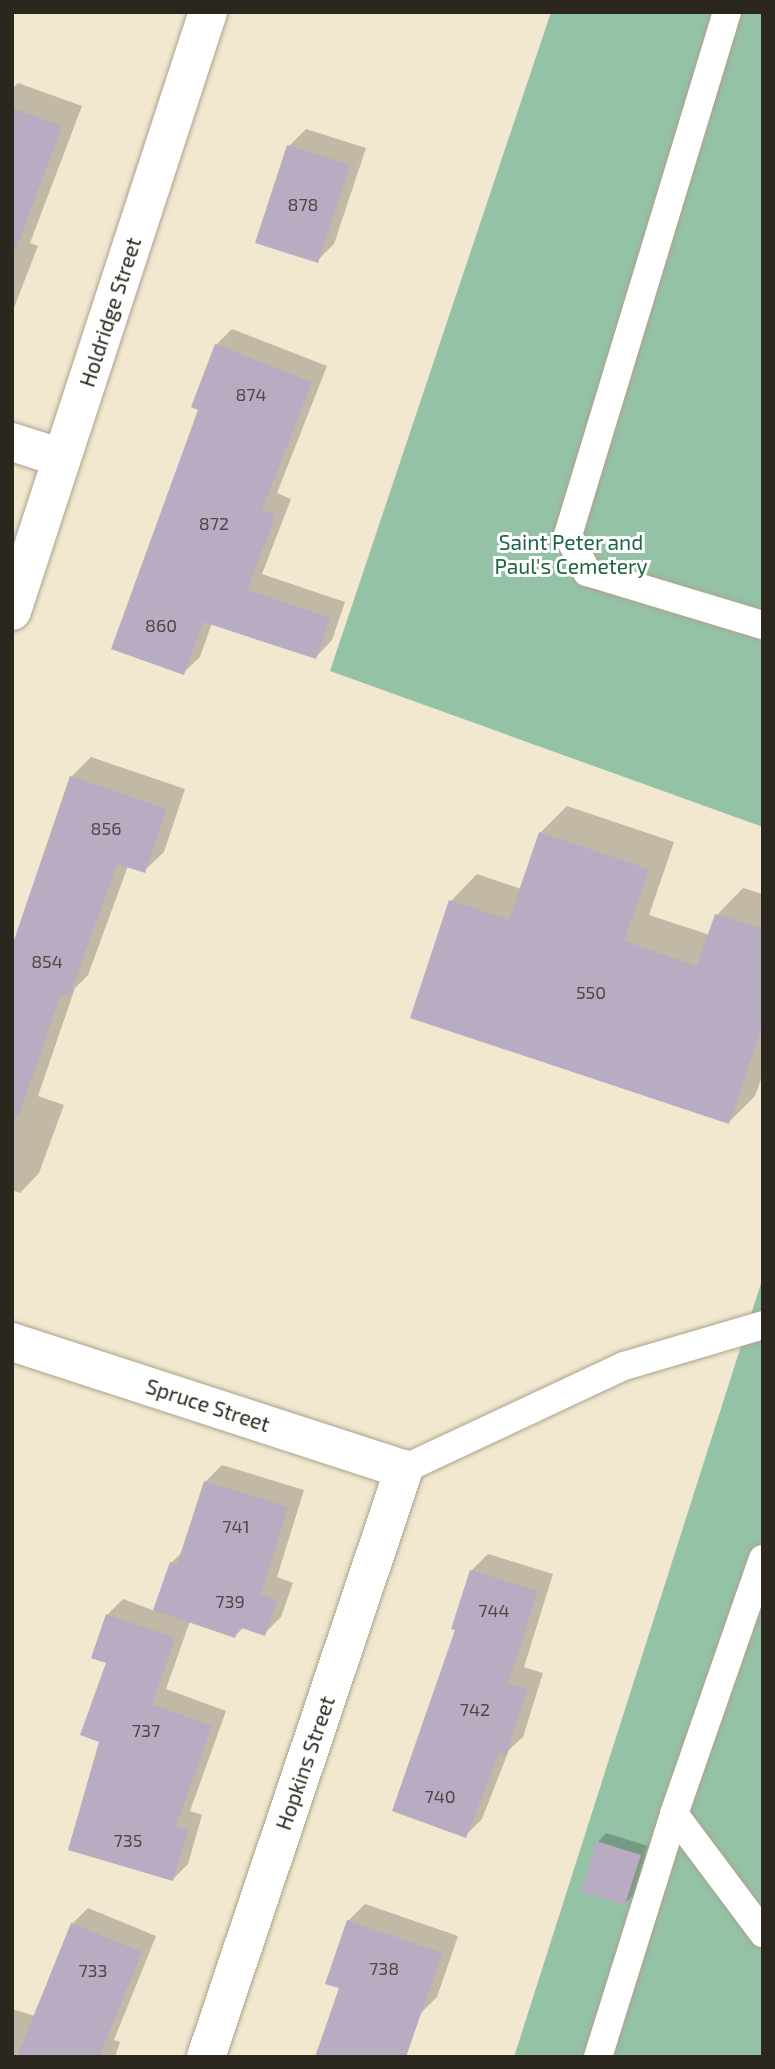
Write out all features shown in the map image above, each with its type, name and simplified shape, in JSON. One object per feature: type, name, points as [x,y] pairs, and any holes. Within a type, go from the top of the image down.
[{"type":"street","name":"Holdridge Street","points":[[12,611],[208,12]]},
{"type":"street","points":[[12,442],[62,458]]},
{"type":"street","name":"Spruce Street","points":[[12,1342],[404,1469]]},
{"type":"street","name":"Hopkins Street","points":[[206,2057],[404,1469]]},
{"type":"lane","points":[[727,12],[568,535],[587,572],[763,625]]},
{"type":"lane","points":[[404,1469],[624,1366],[763,1325]]},
{"type":"lane","points":[[598,2057],[674,1814],[763,1559]]},
{"type":"lane","points":[[674,1814],[763,1933]]},
{"type":"green space","name":"Saint Peter and Paul's Cemetery","points":[[551,12],[763,12],[763,827],[330,671]]},
{"type":"green space","points":[[763,1277],[763,2057],[514,2057]]},
{"type":"building","points":[[12,108],[62,126],[16,249],[12,249]]},
{"type":"building","points":[[287,145],[350,165],[318,263],[255,243]]},
{"type":"building","points":[[215,344],[312,382],[262,510],[276,515],[247,590],[330,618],[316,659],[203,622],[184,675],[111,649],[198,410],[191,407]]},
{"type":"building","points":[[70,776],[166,809],[145,873],[117,864],[69,997],[61,994],[18,1118],[12,1117],[12,946]]},
{"type":"building","points":[[539,832],[649,869],[624,941],[697,966],[715,914],[763,929],[763,1024],[729,1124],[410,1018],[449,900],[509,920]]},
{"type":"building","points":[[204,1481],[288,1507],[261,1594],[277,1600],[265,1636],[239,1627],[235,1638],[153,1610],[170,1562],[177,1565]]},
{"type":"building","points":[[470,1570],[538,1591],[508,1683],[527,1689],[506,1755],[499,1753],[466,1838],[392,1811],[455,1630],[451,1629]]},
{"type":"building","points":[[106,1614],[175,1638],[152,1705],[212,1726],[176,1826],[188,1830],[173,1881],[68,1850],[99,1742],[80,1735],[106,1663],[91,1658]]},
{"type":"building","points":[[596,1841],[641,1855],[625,1905],[581,1892]]},
{"type":"building","points":[[347,1920],[442,1953],[406,2057],[315,2057],[339,1988],[325,1984]]},
{"type":"building","points":[[71,1923],[142,1952],[99,2057],[17,2057]]}]
